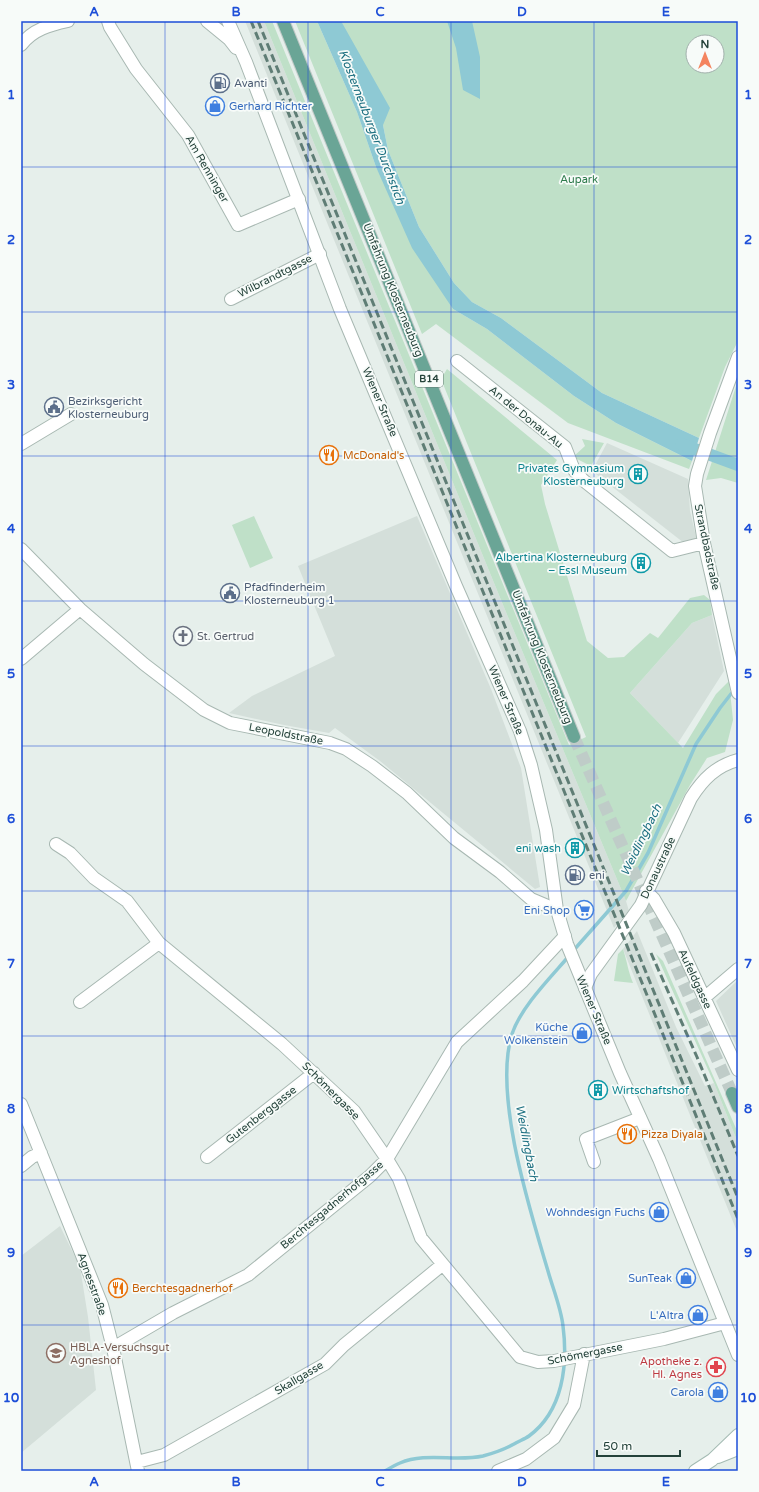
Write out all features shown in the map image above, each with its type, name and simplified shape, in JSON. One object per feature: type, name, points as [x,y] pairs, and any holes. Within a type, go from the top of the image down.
[{"type":"main road","name":"Umfahrung Klosterneuburg","points":[[283,21],[574,737]]},
{"type":"main road","points":[[732,1093],[738,1107]]},
{"type":"street","points":[[21,45],[27,38],[46,26],[68,21]]},
{"type":"street","name":"Am Renninger","points":[[108,21],[110,27],[136,69],[188,135],[238,225],[299,199]]},
{"type":"street","name":"Wiener Straße","points":[[207,21],[229,40],[246,62]]},
{"type":"street","name":"Wiener Straße","points":[[228,21],[246,62],[340,309],[453,579],[520,731],[531,765],[546,830],[557,910],[566,940],[659,1160],[737,1351]]},
{"type":"street","name":"Wilbrandtgasse","points":[[231,299],[320,254]]},
{"type":"street","name":"Strandbadstraße","points":[[738,357],[710,433],[697,474],[696,497],[704,543],[738,693]]},
{"type":"street","name":"An der Donau-Au","points":[[457,361],[565,447],[574,470],[583,480],[672,551],[704,543]]},
{"type":"street","points":[[21,444],[71,414]]},
{"type":"street","name":"Leopoldstraße","points":[[21,549],[80,609],[144,664],[204,710],[230,723],[330,743],[346,749],[372,766],[407,793],[454,838],[500,872],[531,899],[557,910]]},
{"type":"street","points":[[21,659],[80,609]]},
{"type":"street","name":"Donaustraße","points":[[585,988],[592,974],[627,926],[646,891],[691,798],[701,783],[712,772],[738,760]]},
{"type":"street","name":"Schömergasse","points":[[56,844],[70,853],[94,878],[126,901],[159,943],[282,1044],[354,1111],[387,1158],[399,1179],[421,1238],[442,1265],[520,1356],[538,1362],[554,1361],[664,1339],[725,1324]]},
{"type":"street","name":"Aufeldgasse","points":[[646,891],[654,899],[674,933],[738,1070]]},
{"type":"street","name":"Berchtesgadnerhofgasse","points":[[113,1348],[174,1313],[248,1275],[370,1176],[387,1158],[457,1042],[566,940]]},
{"type":"street","points":[[80,1002],[159,943]]},
{"type":"street","points":[[704,998],[738,969]]},
{"type":"street","name":"Gutenberggasse","points":[[207,1157],[314,1073]]},
{"type":"street","name":"Agnesstraße","points":[[21,1104],[102,1305],[113,1348],[138,1466]]},
{"type":"street","points":[[594,1162],[586,1139],[640,1118]]},
{"type":"street","points":[[21,1166],[32,1157],[41,1153]]},
{"type":"street","name":"Skallgasse","points":[[138,1466],[164,1455],[325,1364],[344,1345],[442,1265]]},
{"type":"street","points":[[498,1471],[526,1459],[554,1438],[574,1405],[582,1355]]},
{"type":"street","points":[[712,1460],[738,1435]]},
{"type":"street","points":[[695,1471],[712,1460],[738,1449]]},
{"type":"street","points":[[712,1460],[738,1455]]},
{"type":"shaded area","points":[[245,21],[264,21],[626,901],[629,911],[614,928]]},
{"type":"shaded area","points":[[607,443],[688,479],[690,511],[697,541],[684,543],[592,471]]},
{"type":"shaded area","points":[[417,516],[491,689],[521,768],[540,887],[535,889],[380,761],[335,728],[329,733],[229,713],[252,696],[335,656],[298,566]]},
{"type":"shaded area","points":[[712,615],[724,671],[678,743],[630,693],[692,623]]},
{"type":"shaded area","points":[[637,931],[676,1027],[705,1086],[714,1083],[738,1143],[738,1234],[623,949]]},
{"type":"shaded area","points":[[738,980],[738,1050],[716,1001]]},
{"type":"shaded area","name":"HBLA-Versuchsgut Agneshof","points":[[60,1226],[80,1267],[88,1317],[96,1390],[21,1453],[21,1256]]},
{"type":"green space","points":[[264,21],[272,21],[569,745],[586,737],[441,379],[447,369],[557,460],[541,485],[545,504],[587,641],[608,658],[624,657],[650,633],[658,638],[690,598],[704,595],[710,600],[712,615],[692,623],[630,693],[683,748],[716,694],[729,681],[733,720],[725,752],[707,758],[690,785],[626,901],[501,600]]},
{"type":"green space","points":[[295,21],[317,21],[357,112],[376,167],[453,309],[487,329],[574,396],[616,423],[692,461],[689,469],[568,423],[436,324],[422,334]]},
{"type":"green space","name":"Aupark","points":[[341,21],[738,21],[738,341],[725,367],[699,438],[602,393],[501,318],[472,302],[454,283],[419,227],[388,150],[383,125]]},
{"type":"green space","points":[[738,380],[738,483],[721,478],[706,480]]},
{"type":"green space","points":[[582,439],[604,443],[591,466],[573,457],[585,446]]},
{"type":"green space","points":[[254,516],[273,558],[250,568],[232,525]]},
{"type":"green space","points":[[623,949],[633,983],[614,981],[618,954]]},
{"type":"green space","points":[[656,954],[663,961],[738,1133],[738,1143],[714,1083]]},
{"type":"water","points":[[317,21],[341,21],[390,108],[383,125],[388,150],[419,227],[454,283],[472,302],[501,318],[602,393],[699,438],[692,461],[616,423],[574,396],[487,329],[453,309],[412,248],[376,167],[357,112]]},
{"type":"water","points":[[447,21],[472,21],[480,57],[480,99],[463,90],[456,48]]},
{"type":"waterway","name":"Klosterneuburger Durchstich","points":[[681,444],[738,465]]},
{"type":"waterway","name":"Weidlingbach","points":[[573,951],[626,891],[648,853],[696,744],[734,690]]},
{"type":"waterway","name":"Weidlingbach","points":[[385,1471],[398,1464],[420,1458],[473,1458],[503,1449],[527,1437],[540,1426],[549,1414],[556,1400],[561,1386],[565,1356],[562,1319],[532,1217],[516,1152],[510,1120],[507,1088],[507,1059],[512,1034],[522,1014],[537,993],[569,956]]},
{"type":"tunnel","points":[[574,737],[732,1093]]},
{"type":"railway","points":[[251,21],[738,1219]]},
{"type":"railway","points":[[258,21],[738,1198]]},
{"type":"railway","points":[[651,953],[697,1057],[738,1156]]},
{"type":"place","name":"Avanti","points":[[220,83]]},
{"type":"place","name":"Gerhard Richter","points":[[215,106]]},
{"type":"place","name":"Bezirksgericht Klosterneuburg","points":[[54,407]]},
{"type":"place","name":"McDonald's","points":[[329,455]]},
{"type":"place","name":"Privates Gymnasium Klosterneuburg","points":[[638,474]]},
{"type":"place","name":"Albertina Klosterneuburg – Essl Museum","points":[[641,563]]},
{"type":"place","name":"Pfadfinderheim Klosterneuburg 1","points":[[230,593]]},
{"type":"place","name":"St. Gertrud","points":[[183,636]]},
{"type":"place","name":"eni wash","points":[[575,848]]},
{"type":"place","name":"eni","points":[[575,875]]},
{"type":"place","name":"Eni Shop","points":[[584,910]]},
{"type":"place","name":"Küche Wolkenstein","points":[[582,1033]]},
{"type":"place","name":"Wirtschaftshof","points":[[598,1090]]},
{"type":"place","name":"Pizza Diyala","points":[[627,1134]]},
{"type":"place","name":"Wohndesign Fuchs","points":[[659,1212]]},
{"type":"place","name":"SunTeak","points":[[686,1278]]},
{"type":"place","name":"Berchtesgadnerhof","points":[[118,1288]]},
{"type":"place","name":"L'Altra","points":[[698,1315]]},
{"type":"place","name":"HBLA-Versuchsgut Agneshof","points":[[56,1353]]},
{"type":"place","name":"Apotheke z. Hl. Agnes","points":[[716,1367]]},
{"type":"place","name":"Carola","points":[[718,1392]]}]
